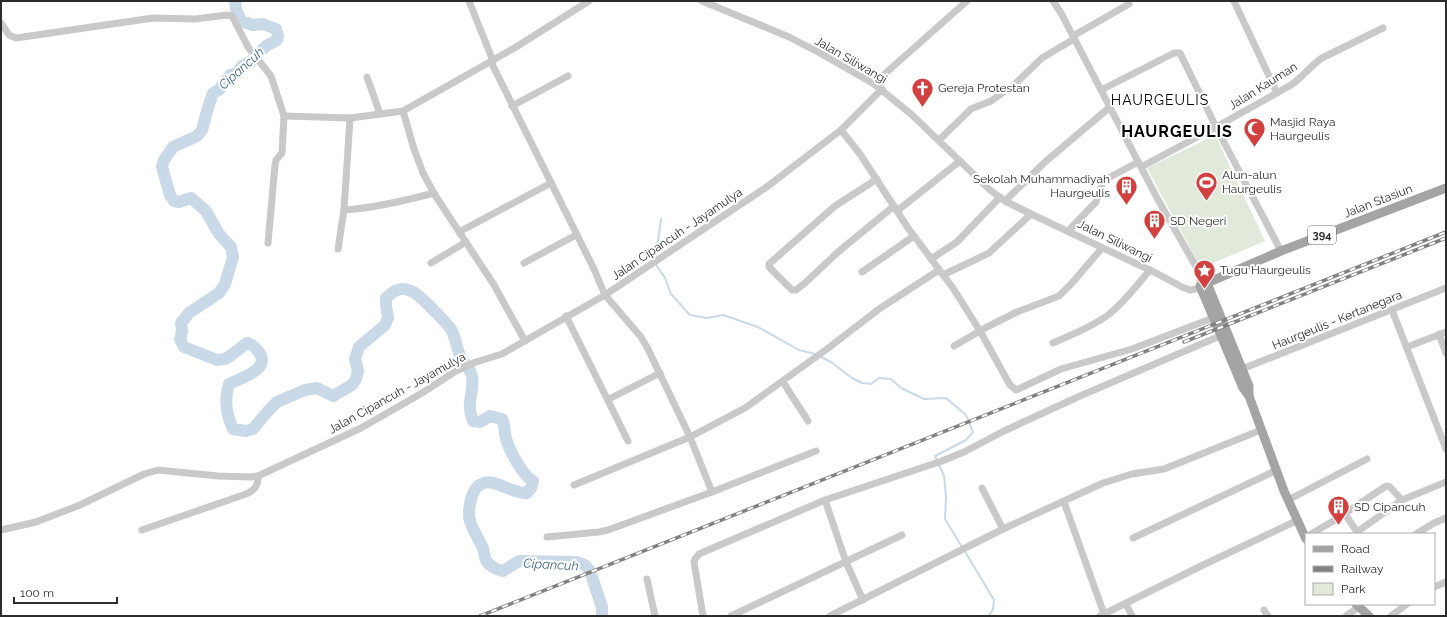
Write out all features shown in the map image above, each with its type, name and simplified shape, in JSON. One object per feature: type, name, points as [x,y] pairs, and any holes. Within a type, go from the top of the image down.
[{"type":"main road","name":"Jalan Stasiun","points":[[1203,285],[1281,251],[1446,188]]},
{"type":"main road","points":[[1203,285],[1220,336],[1239,370]]},
{"type":"main road","points":[[1203,285],[1239,370],[1243,388],[1249,396],[1288,500],[1305,533]]},
{"type":"main road","points":[[1357,605],[1369,616]]},
{"type":"street","points":[[469,1],[492,61],[512,106],[605,295],[641,337],[660,373],[690,437],[712,492]]},
{"type":"street","points":[[284,116],[350,118],[403,111],[516,48],[589,1]]},
{"type":"street","name":"Jalan Siliwangi","points":[[702,1],[789,37],[882,89],[939,140],[990,190],[1002,199],[1150,270],[1182,287],[1190,290],[1196,289],[1203,285]]},
{"type":"street","points":[[874,84],[967,1]]},
{"type":"street","points":[[1053,1],[1200,275],[1203,285]]},
{"type":"street","points":[[1234,1],[1277,93]]},
{"type":"street","points":[[939,140],[971,110],[997,97],[1014,84],[1042,58],[1129,4]]},
{"type":"street","points":[[1,23],[10,35],[16,38],[153,18],[195,19],[230,15],[248,47],[271,76],[284,116],[282,153],[276,160],[275,165],[268,243]]},
{"type":"street","name":"Jalan Kauman","points":[[1068,231],[1096,202],[1103,181],[1216,127],[1298,80],[1322,58],[1383,28]]},
{"type":"street","points":[[1101,90],[1174,53],[1180,53],[1216,127],[1281,251]]},
{"type":"street","points":[[512,106],[568,76]]},
{"type":"street","points":[[367,77],[380,114]]},
{"type":"street","name":"Jalan Cipancuh - Jayamulya","points":[[1,530],[36,522],[80,505],[144,474],[158,470],[218,476],[258,476],[291,462],[361,428],[422,393],[456,371],[476,362],[496,357],[525,341],[566,316],[605,295],[647,268],[768,186],[841,130],[882,89]]},
{"type":"street","points":[[931,259],[957,242],[1002,199],[1110,107]]},
{"type":"street","points":[[403,111],[423,173],[434,193],[494,286],[525,341]]},
{"type":"street","points":[[338,249],[344,210],[350,118]]},
{"type":"street","points":[[841,130],[860,154],[914,236],[953,288],[980,331],[1010,385],[1016,390],[1067,367],[1132,350],[1213,318]]},
{"type":"street","points":[[877,179],[835,206],[769,264],[769,267],[792,290],[796,290],[805,284],[838,252],[960,160]]},
{"type":"street","points":[[459,232],[551,183]]},
{"type":"street","points":[[344,210],[392,204],[434,193]]},
{"type":"street","points":[[574,485],[690,437],[745,408],[827,350],[879,309],[941,272],[989,252],[1031,214]]},
{"type":"street","points":[[524,263],[576,235]]},
{"type":"street","points":[[862,272],[914,236]]},
{"type":"street","points":[[431,263],[466,242]]},
{"type":"street","points":[[954,346],[1017,312],[1059,296],[1102,248]]},
{"type":"street","points":[[1053,343],[1095,323],[1108,315],[1122,302],[1150,270]]},
{"type":"street","name":"Haurgeulis - Kertanegara","points":[[1239,370],[1446,288]]},
{"type":"street","points":[[1392,310],[1446,449]]},
{"type":"street","points":[[566,316],[628,441]]},
{"type":"street","points":[[1407,347],[1443,333],[1446,353]]},
{"type":"street","points":[[703,616],[694,562],[699,554],[825,500],[935,464],[964,452],[1025,421],[1220,336]]},
{"type":"street","points":[[608,399],[660,373]]},
{"type":"street","points":[[783,382],[808,421]]},
{"type":"street","points":[[830,616],[1003,529],[1115,479],[1132,474],[1164,469],[1261,430]]},
{"type":"street","points":[[546,537],[603,531],[712,492],[816,451]]},
{"type":"street","points":[[1288,500],[1367,459]]},
{"type":"street","points":[[1133,538],[1277,470]]},
{"type":"street","points":[[142,530],[253,491],[257,486],[258,476]]},
{"type":"street","points":[[1345,514],[1358,533],[1402,500],[1446,482]]},
{"type":"street","points":[[1314,533],[1386,486],[1390,487],[1402,500]]},
{"type":"street","points":[[982,488],[1003,529]]},
{"type":"street","points":[[825,500],[846,562],[863,600]]},
{"type":"street","points":[[1064,502],[1102,615],[1298,520]]},
{"type":"street","points":[[1418,533],[1446,518]]},
{"type":"street","points":[[731,616],[902,535]]},
{"type":"street","points":[[647,579],[655,616]]},
{"type":"street","points":[[1435,587],[1446,582]]},
{"type":"street","points":[[1126,604],[1132,616]]},
{"type":"street","points":[[1346,616],[1357,605]]},
{"type":"street","points":[[1391,616],[1406,605]]},
{"type":"green space","name":"Alun-alun Haurgeulis","points":[[1211,137],[1217,139],[1265,241],[1201,268],[1147,168]]},
{"type":"waterway","name":"Cipancuh","points":[[235,1],[236,9],[241,21],[253,25],[263,24],[276,29],[278,36],[277,40],[266,46],[251,61],[242,66],[237,73],[230,75],[219,90],[213,93],[202,130],[197,136],[173,147],[164,160],[162,167],[170,195],[174,201],[179,202],[191,198],[206,211],[219,234],[231,247],[233,257],[225,284],[219,293],[189,313],[181,323],[182,331],[180,339],[184,347],[217,360],[225,359],[247,343],[259,352],[262,358],[261,364],[258,368],[247,376],[229,384],[227,390],[226,406],[233,429],[246,431],[253,429],[277,402],[305,390],[317,388],[333,396],[352,385],[356,379],[358,371],[355,359],[359,347],[385,325],[388,318],[386,298],[400,289],[415,293],[437,313],[452,331],[461,358],[472,376],[473,382],[470,408],[473,421],[480,422],[490,416],[502,419],[506,440],[512,453],[524,473],[533,481],[531,488],[527,493],[522,493],[488,482],[479,485],[475,490],[470,505],[469,518],[483,548],[486,560],[493,567],[503,571],[519,561],[577,562],[585,565],[590,571],[602,607],[602,616]]},
{"type":"waterway","points":[[661,219],[658,241],[651,257],[665,278],[671,294],[690,315],[707,318],[723,315],[758,327],[799,350],[815,354]]},
{"type":"waterway","points":[[819,356],[831,362],[852,378],[862,383],[871,384],[879,378],[891,379],[901,388],[924,399],[946,398],[966,415],[973,432],[966,440],[935,456],[944,476],[946,497],[945,519],[962,547]]},
{"type":"waterway","points":[[964,550],[994,600],[993,609],[989,616]]},
{"type":"railway","points":[[480,616],[1446,232]]},
{"type":"railway","points":[[1184,342],[1446,238]]},
{"type":"place","name":"Gereja Protestan","points":[[922,108]]},
{"type":"place","name":"Masjid Raya Haurgeulis","points":[[1254,148]]},
{"type":"place","name":"Alun-alun Haurgeulis","points":[[1206,202]]},
{"type":"place","name":"Sekolah Muhammadiyah Haurgeulis","points":[[1126,206]]},
{"type":"place","name":"SD Negeri","points":[[1155,240]]},
{"type":"place","name":"Tugu Haurgeulis","points":[[1205,290]]},
{"type":"place","name":"SD Cipancuh","points":[[1339,526]]},
{"type":"district","name":"HAURGEULIS","points":[[1160,100]]},
{"type":"district","name":"HAURGEULIS","points":[[1177,131]]}]
